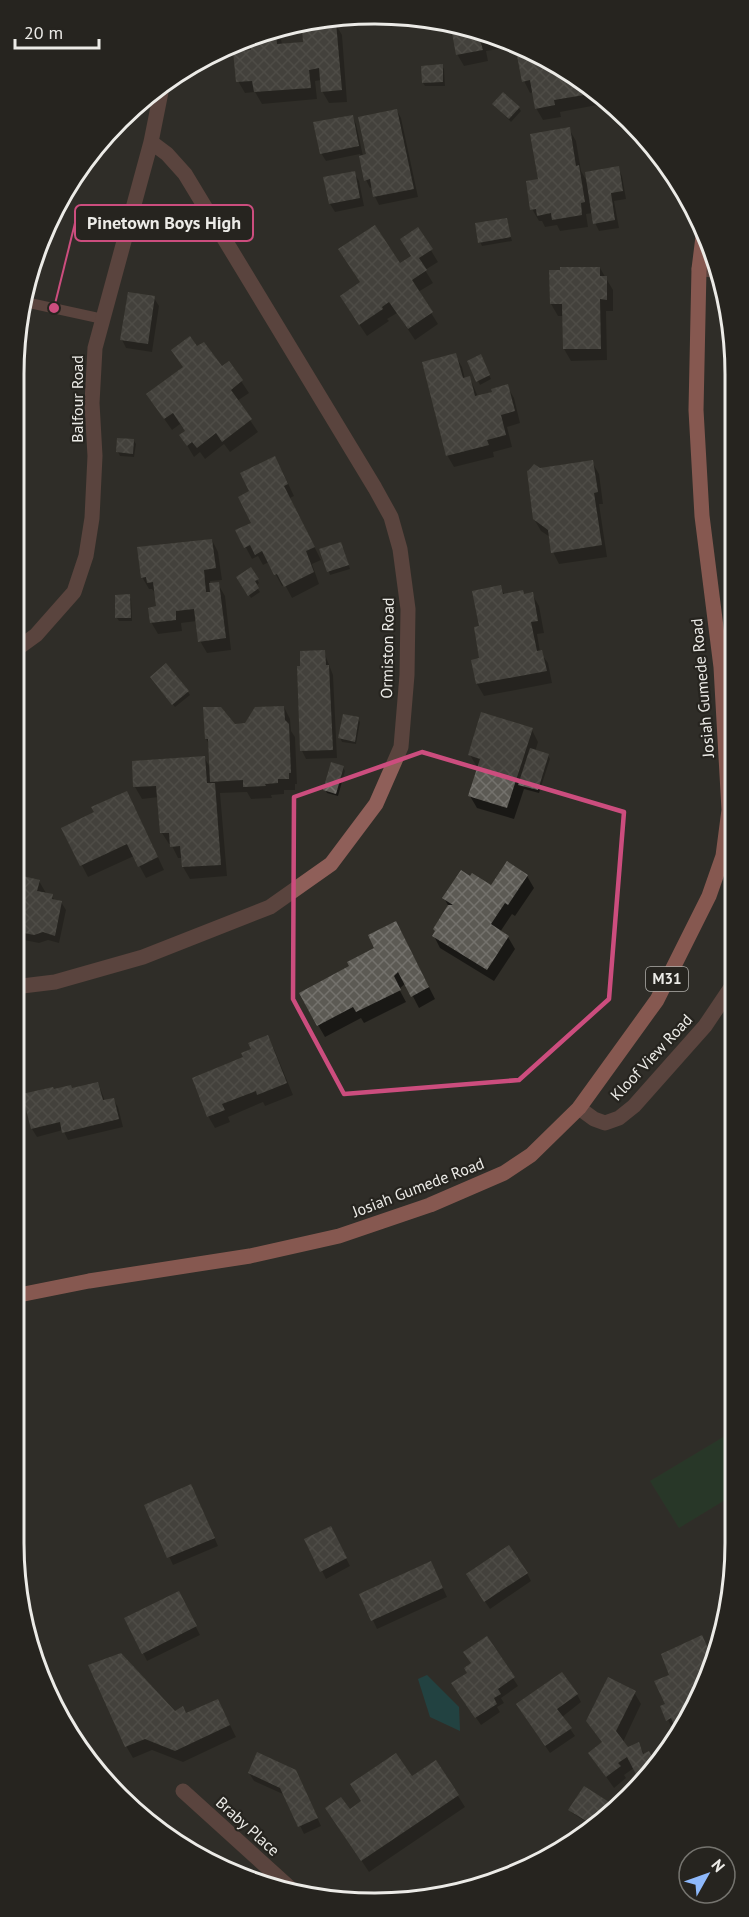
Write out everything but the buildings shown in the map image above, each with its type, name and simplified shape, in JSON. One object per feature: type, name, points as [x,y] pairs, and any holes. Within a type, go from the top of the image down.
[{"type":"main road","name":"Josiah Gumede Road","points":[[701,249],[696,410],[702,516],[722,679],[725,735]]},
{"type":"main road","name":"Josiah Gumede Road","points":[[24,1294],[88,1281],[250,1256],[339,1236],[430,1205],[504,1173],[531,1155],[579,1108],[657,1000],[709,896],[723,856],[725,841]]},
{"type":"street","name":"Balfour Road","points":[[24,643],[36,634],[74,592],[86,556],[92,518],[95,456],[92,403],[95,348],[151,141],[160,97]]},
{"type":"street","name":"Ormiston Road","points":[[24,986],[55,982],[143,957],[270,907],[330,864],[376,804],[401,747],[408,675],[408,609],[400,549],[391,517],[185,174],[167,154],[151,141]]},
{"type":"street","points":[[699,269],[708,270]]},
{"type":"street","name":"Kloof View Road","points":[[579,1108],[604,1123],[619,1118],[634,1106],[705,1026],[725,996]]},
{"type":"street","name":"Braby Place","points":[[183,1791],[280,1880]]},
{"type":"lane","points":[[32,303],[103,319]]},
{"type":"highlighted area","points":[[422,752],[624,812],[609,999],[519,1080],[344,1094],[293,999],[294,797]]},
{"type":"green space","points":[[725,1436],[725,1500],[679,1528],[650,1481]]},
{"type":"water","points":[[427,1675],[459,1707],[460,1731],[430,1717],[418,1679]]},
{"type":"place","name":"Pinetown Boys High","points":[[54,308]]}]
